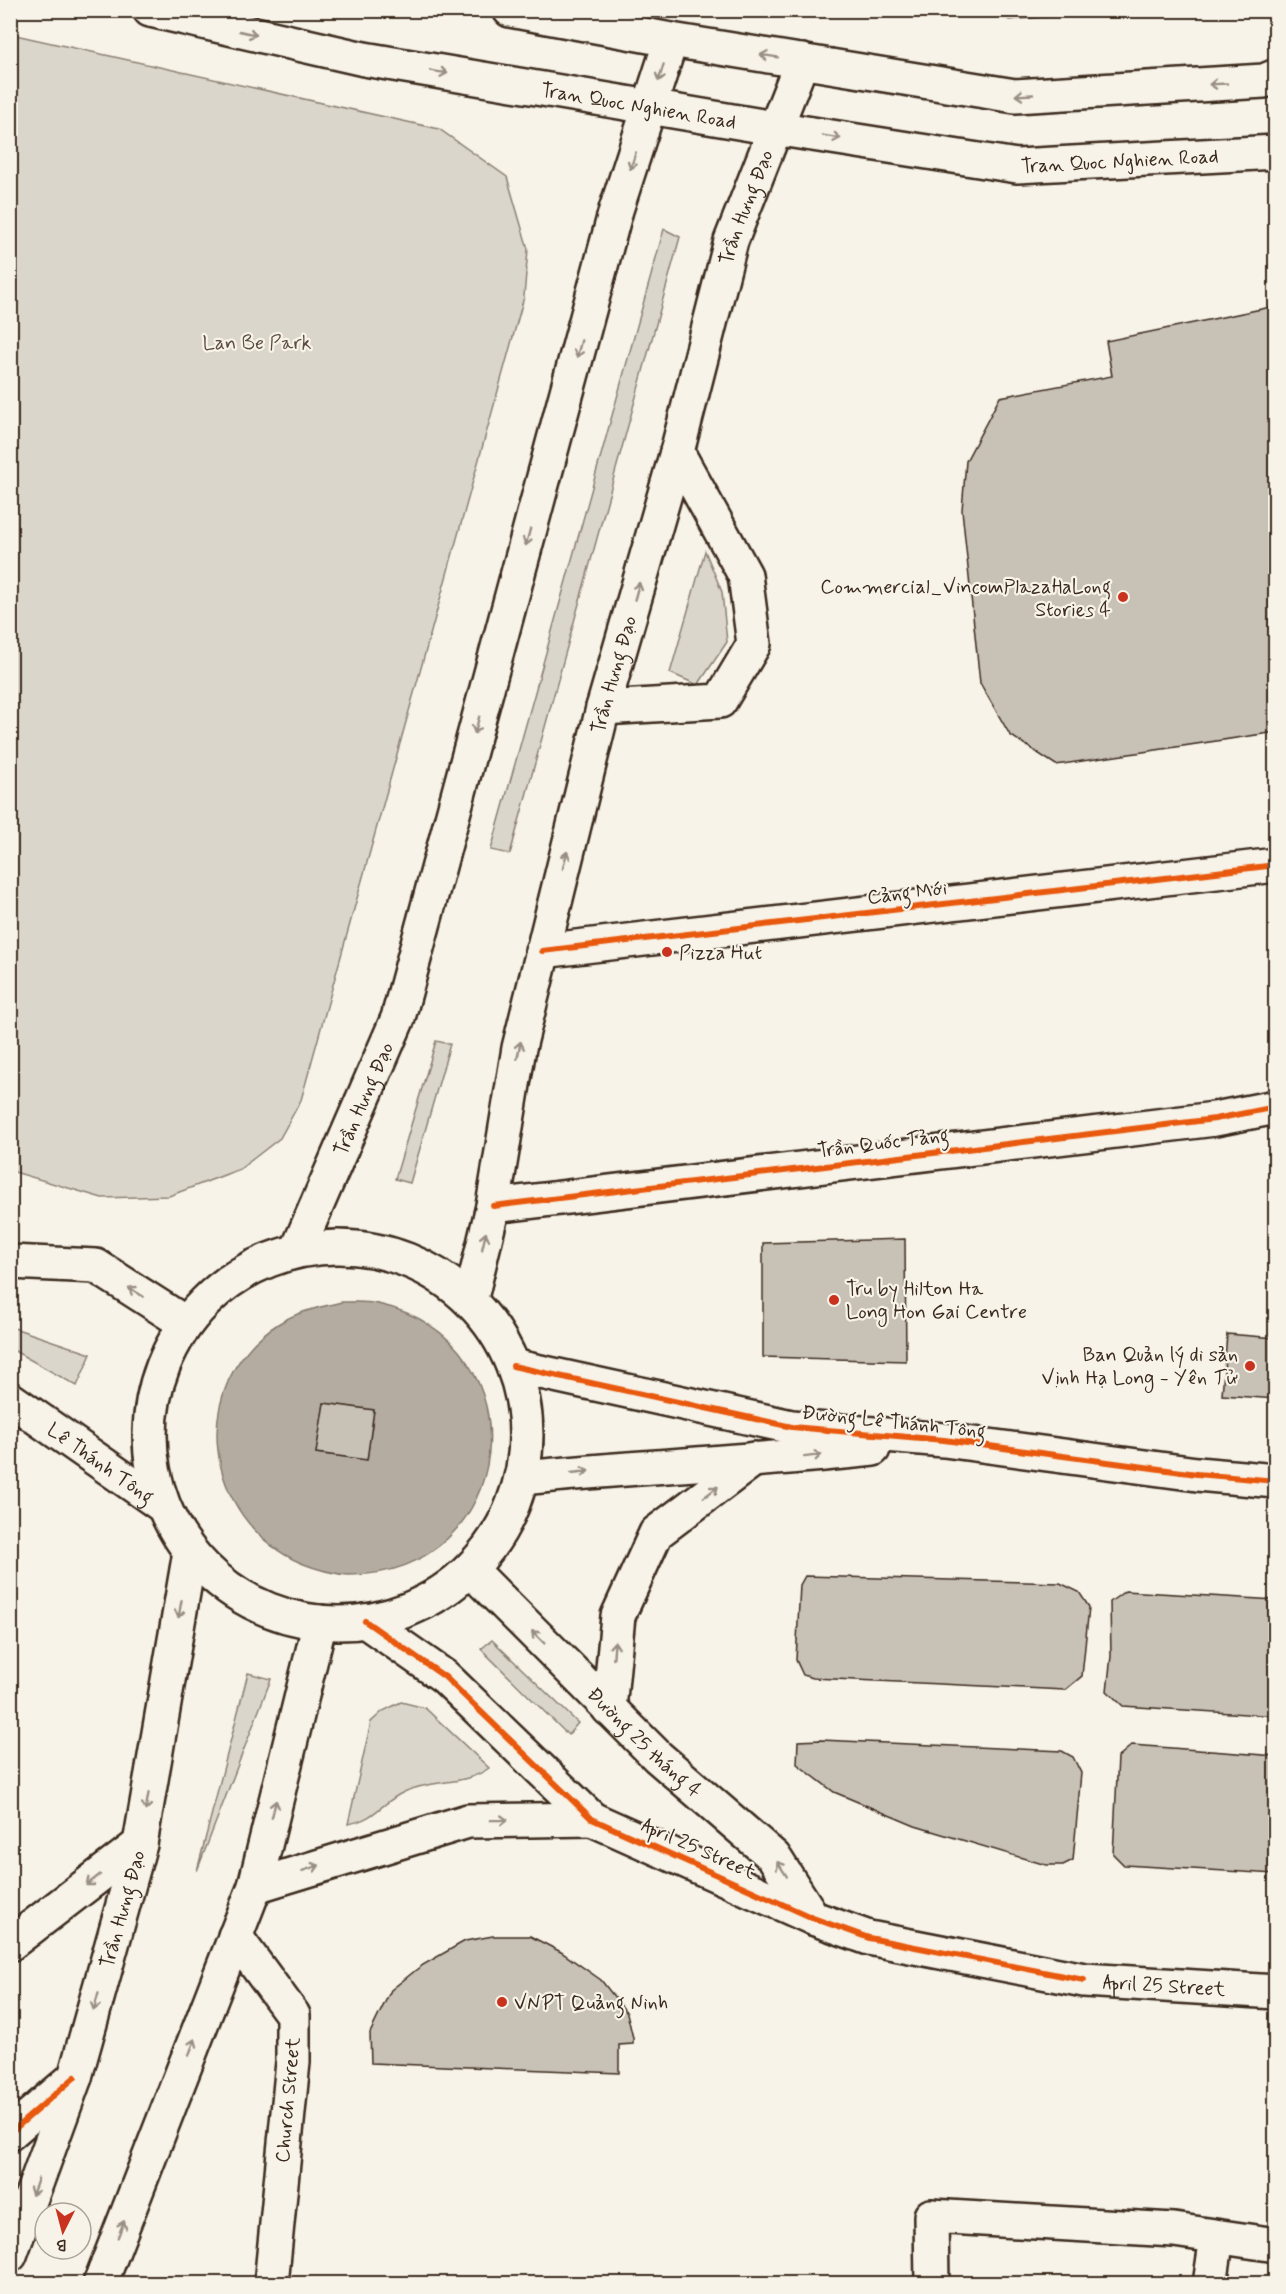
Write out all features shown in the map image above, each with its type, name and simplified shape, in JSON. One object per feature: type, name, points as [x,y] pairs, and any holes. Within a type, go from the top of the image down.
[{"type":"main road","name":"Tran Quoc Nghien Road","points":[[150,10],[364,59],[1017,166],[1275,152]]},
{"type":"main road","points":[[510,10],[671,40],[1014,96],[1264,81],[1275,76]]},
{"type":"main road","name":"Trần Hưng Đạo","points":[[297,1251],[398,1018],[616,210],[671,40]]},
{"type":"main road","name":"Trần Hưng Đạo","points":[[471,1298],[493,1206],[519,1048],[603,708],[676,452],[731,241],[802,61]]},
{"type":"main road","points":[[603,708],[720,701],[754,644],[745,575],[676,452]]},
{"type":"main road","name":"Cảng Mới","points":[[542,951],[1275,865]]},
{"type":"main road","name":"Trần Quốc Tảng","points":[[493,1206],[1215,1119],[1275,1107]]},
{"type":"main road","points":[[325,1247],[354,1248],[409,1261],[435,1274],[471,1298],[499,1337],[513,1366],[524,1412],[526,1440],[522,1478],[510,1511],[493,1542],[470,1569],[430,1598],[403,1611],[365,1621],[320,1622],[283,1614],[248,1600],[216,1579],[190,1552],[163,1506],[152,1471],[149,1434],[153,1398],[163,1363],[185,1323],[216,1291],[254,1266],[297,1251],[325,1247]]},
{"type":"main road","points":[[10,1262],[96,1266],[185,1323]]},
{"type":"main road","name":"Đường Lê Thánh Tông","points":[[513,1366],[792,1427],[944,1440],[1197,1474],[1275,1481]]},
{"type":"main road","name":"Lê Thánh Tông","points":[[10,1399],[163,1506]]},
{"type":"main road","name":"Đường Lê Thánh Tông","points":[[522,1478],[626,1467],[790,1458],[944,1440]]},
{"type":"main road","points":[[609,1708],[618,1616],[656,1533],[754,1460]]},
{"type":"main road","name":"Trần Hưng Đạo","points":[[10,2255],[75,2077],[140,1844],[190,1552]]},
{"type":"main road","name":"Đường 25 tháng 4","points":[[470,1569],[658,1757],[774,1857],[813,1918]]},
{"type":"main road","name":"April 25 Street","points":[[365,1621],[445,1677],[592,1819],[813,1918],[869,1938],[1084,1980],[1275,1992]]},
{"type":"main road","points":[[100,2283],[255,1886],[320,1622]]},
{"type":"main road","points":[[255,1886],[468,1821],[592,1819]]},
{"type":"main road","points":[[10,1944],[140,1844]]},
{"type":"main road","name":"Church Street","points":[[235,1936],[293,2015],[293,2062],[271,2283]]},
{"type":"main road","points":[[10,2133],[75,2077]]},
{"type":"main road","points":[[932,2283],[931,2216],[1174,2230],[1275,2245]]},
{"type":"main road","points":[[1210,2283],[1217,2237]]},
{"type":"green space","name":"Lan Be Park","points":[[11,34],[439,129],[507,177],[528,249],[524,297],[301,1100],[280,1138],[240,1169],[169,1196],[102,1198],[11,1171]]},
{"type":"green space","points":[[664,229],[680,237],[510,854],[491,850]]},
{"type":"green space","points":[[705,551],[722,592],[727,642],[698,685],[670,673]]},
{"type":"green space","points":[[436,1041],[450,1044],[410,1183],[395,1179]]},
{"type":"green space","points":[[11,1327],[91,1354],[77,1386],[11,1349]]},
{"type":"green space","points":[[492,1640],[578,1723],[568,1735],[481,1649]]},
{"type":"green space","points":[[248,1673],[271,1679],[197,1871]]},
{"type":"green space","points":[[401,1702],[425,1708],[489,1768],[469,1778],[414,1788],[396,1796],[365,1819],[348,1824],[371,1722],[383,1711]]},
{"type":"shaded area","points":[[998,11],[1112,11],[1009,20]]},
{"type":"shaded area","points":[[342,1302],[378,1304],[431,1326],[467,1362],[486,1406],[489,1454],[476,1499],[448,1538],[405,1565],[349,1575],[325,1571],[301,1563],[268,1543],[243,1516],[226,1484],[218,1450],[219,1414],[229,1380],[248,1349],[278,1324],[293,1316]],"holes":[[[324,1403],[374,1411],[367,1460],[316,1453]]]},
{"type":"building","name":"Commercial_VincomPlazaHaLong Stories 4","points":[[1276,306],[1276,732],[1056,765],[1010,735],[980,683],[962,510],[966,461],[1000,397],[1112,376],[1106,341]]},
{"type":"building","name":"Tru by Hilton Ha Long Hon Gai Centre","points":[[905,1239],[906,1361],[763,1357],[763,1243]]},
{"type":"building","name":"Ban Quản lý di sản Vịnh Hạ Long - Yên Tử","points":[[1227,1334],[1276,1338],[1276,1399],[1222,1395]]},
{"type":"building","points":[[324,1403],[374,1410],[367,1460],[316,1453]]},
{"type":"building","points":[[805,1576],[1060,1583],[1079,1592],[1089,1607],[1082,1676],[1065,1690],[813,1678],[803,1675],[796,1660],[800,1585]]},
{"type":"building","points":[[1125,1591],[1276,1600],[1276,1716],[1123,1706],[1107,1691],[1111,1656],[1110,1602]]},
{"type":"building","points":[[821,1740],[1062,1751],[1073,1757],[1081,1773],[1073,1860],[1063,1865],[1046,1865],[915,1826],[834,1792],[797,1764],[798,1741]]},
{"type":"building","points":[[1132,1745],[1276,1756],[1276,1874],[1124,1865],[1113,1854],[1118,1757]]},
{"type":"building","name":"VNPT Quảng Ninh","points":[[493,1936],[530,1936],[561,1952],[601,1980],[627,2013],[633,2038],[633,2044],[619,2045],[619,2073],[371,2063],[370,2033],[391,1990],[421,1966],[465,1941]]},
{"type":"cycle path","points":[[542,951],[1276,865]]},
{"type":"cycle path","points":[[493,1206],[1215,1119],[1276,1107]]},
{"type":"cycle path","points":[[513,1366],[792,1427],[944,1440],[1197,1474],[1276,1481]]},
{"type":"cycle path","points":[[365,1621],[445,1677],[592,1819],[813,1918],[869,1938],[1084,1980]]},
{"type":"cycle path","points":[[10,2133],[75,2077]]},
{"type":"place","name":"Commercial_VincomPlazaHaLong Stories 4","points":[[1123,597]]},
{"type":"place","name":"Pizza Hut","points":[[667,952]]},
{"type":"place","name":"Tru by Hilton Ha Long Hon Gai Centre","points":[[834,1300]]},
{"type":"place","name":"Ban Quản lý di sản Vịnh Hạ Long - Yên Tử","points":[[1250,1366]]},
{"type":"place","name":"VNPT Quảng Ninh","points":[[502,2002]]}]
